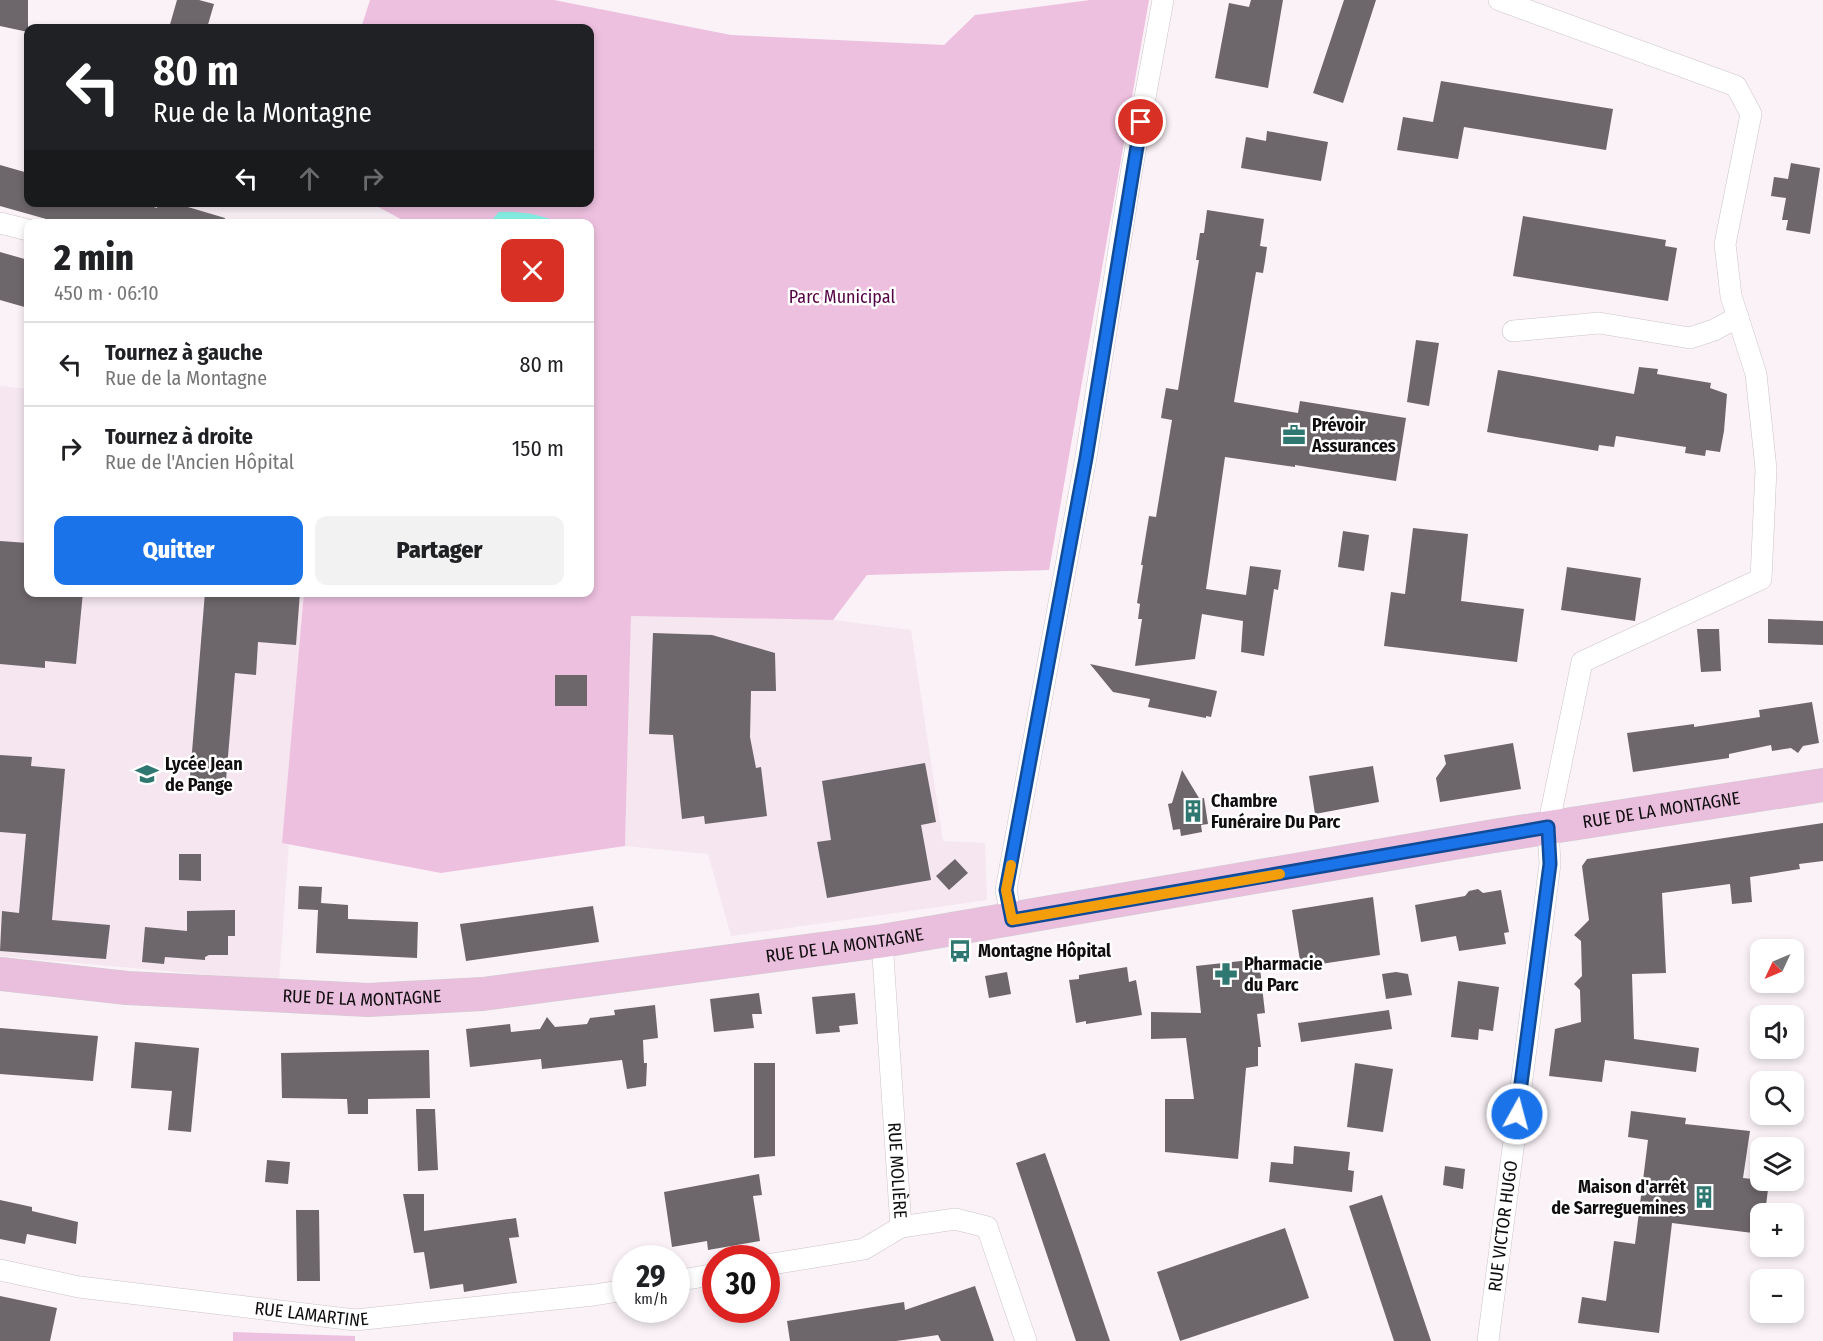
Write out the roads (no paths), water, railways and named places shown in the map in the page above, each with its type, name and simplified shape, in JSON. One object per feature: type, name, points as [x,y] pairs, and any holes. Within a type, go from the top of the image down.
[{"type":"main road","name":"RUE DE LA MONTAGNE","points":[[0,974],[127,988],[368,1000],[483,994],[882,941],[1548,827],[1823,785]]},
{"type":"street","points":[[1012,920],[1006,890],[1086,458],[1132,168],[1162,0]]},
{"type":"street","points":[[1499,0],[1736,86],[1751,114],[1725,244],[1731,296],[1738,317],[1713,330],[1690,338],[1599,323],[1513,331]]},
{"type":"street","points":[[0,223],[24,229]]},
{"type":"street","name":"RUE VICTOR HUGO","points":[[1488,1341],[1548,876],[1548,827],[1582,662],[1761,579],[1766,470],[1756,374],[1738,317]]},
{"type":"street","name":"RUE MOLIÈRE","points":[[882,941],[901,1227],[955,1219],[987,1227],[1026,1341]]},
{"type":"street","points":[[780,1263],[864,1249],[901,1227]]},
{"type":"street","name":"RUE LAMARTINE","points":[[0,1270],[79,1287],[355,1320],[612,1292]]},
{"type":"water","points":[[499,212],[515,212],[549,219],[493,219]]},
{"type":"place","name":"Prévoir Assurances","points":[[1294,435]]},
{"type":"place","name":"Lycée Jean de Pange","points":[[147,774]]},
{"type":"place","name":"Chambre Funéraire Du Parc","points":[[1193,811]]},
{"type":"place","name":"Montagne Hôpital","points":[[960,951]]},
{"type":"place","name":"Pharmacie du Parc","points":[[1226,974]]},
{"type":"place","name":"Maison d'arrêt de Sarreguemines","points":[[1704,1197]]},
{"type":"park label","name":"Parc Municipal","points":[[842,297]]}]
